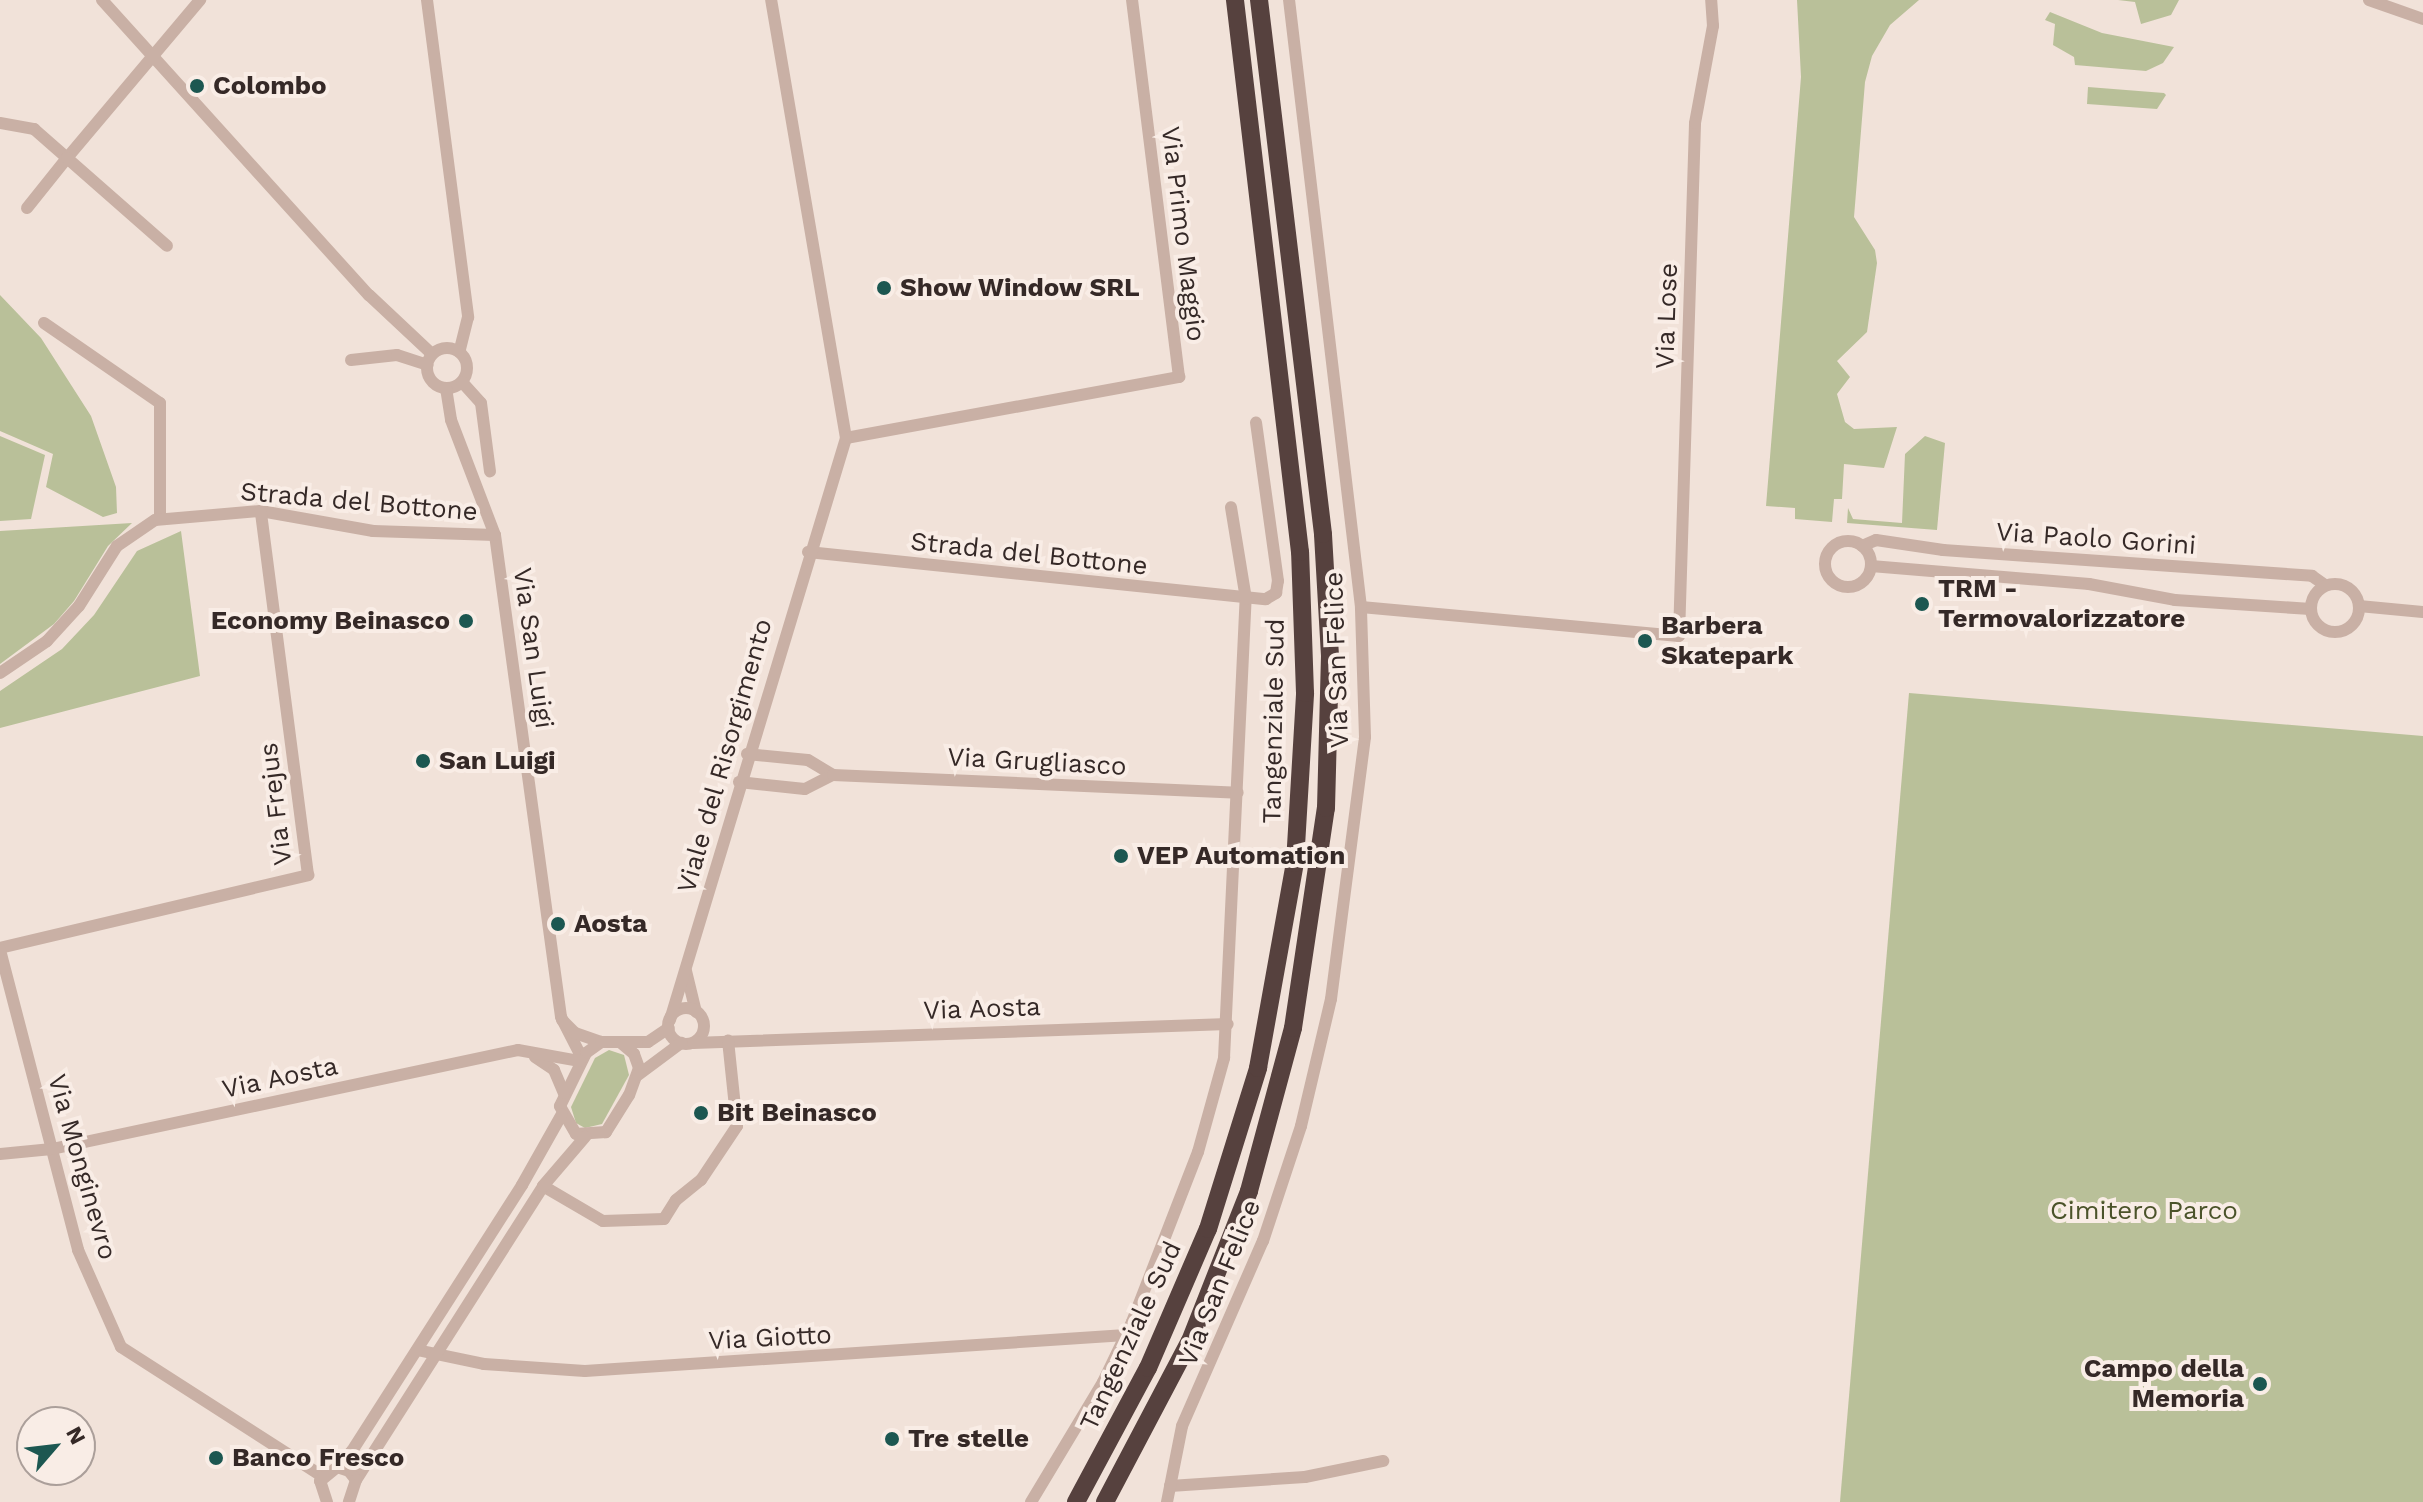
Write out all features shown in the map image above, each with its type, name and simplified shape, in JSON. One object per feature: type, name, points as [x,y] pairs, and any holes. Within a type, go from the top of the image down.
[{"type":"highway","name":"Tangenziale Sud","points":[[1076,1502],[1143,1381],[1212,1216],[1264,1041],[1295,863],[1304,735],[1301,566],[1235,0]]},
{"type":"highway","name":"Tangenziale Sud","points":[[1105,1502],[1190,1341],[1249,1191],[1293,1028],[1326,808],[1330,656],[1323,534],[1259,0]]},
{"type":"street","name":"Via San Luigi","points":[[102,0],[430,360],[431,380],[446,388],[451,420],[495,535],[561,1017],[581,1060]]},
{"type":"street","points":[[27,208],[200,0]]},
{"type":"street","points":[[427,0],[468,317],[459,352],[467,367],[462,382]]},
{"type":"street","points":[[771,0],[846,438],[808,552]]},
{"type":"street","name":"Via Primo Maggio","points":[[846,438],[1179,377],[1132,0]]},
{"type":"street","name":"Via San Felice","points":[[1167,1502],[1182,1426],[1223,1342],[1283,1184],[1331,999],[1365,737],[1361,607],[1289,0]]},
{"type":"street","name":"Via Lose","points":[[1361,607],[1679,636],[1695,123],[1713,26],[1711,0]]},
{"type":"street","points":[[2369,0],[2423,19]]},
{"type":"street","points":[[0,123],[34,129],[167,246]]},
{"type":"street","points":[[0,673],[30,655],[64,624],[127,536],[166,517],[160,403],[44,323]]},
{"type":"street","points":[[351,360],[397,355],[430,360],[445,348],[459,352]]},
{"type":"street","points":[[446,388],[462,382]]},
{"type":"street","points":[[462,382],[481,403],[490,471]]},
{"type":"street","points":[[1246,599],[1266,599],[1278,589],[1256,423]]},
{"type":"street","points":[[1031,1502],[1126,1335],[1199,1150],[1216,1094],[1228,1024],[1246,599],[1231,507]]},
{"type":"street","name":"Strada del Bottone","points":[[166,517],[261,511],[373,531],[495,535]]},
{"type":"street","name":"Via Frejus","points":[[0,949],[308,875],[261,511]]},
{"type":"street","name":"Via Paolo Gorini","points":[[1862,546],[1876,540],[1943,550],[2312,576],[2325,585],[2348,587],[2359,606]]},
{"type":"street","points":[[1848,541],[1862,546],[1871,566],[1867,578],[1851,588],[1838,586],[1825,572],[1825,557],[1834,545],[1848,541]]},
{"type":"street","name":"Strada del Bottone","points":[[808,552],[1246,599]]},
{"type":"street","name":"Viale del Risorgimento","points":[[669,1024],[808,552]]},
{"type":"street","name":"Via Paolo Gorini","points":[[1871,566],[2089,584],[2175,600],[2311,609]]},
{"type":"street","points":[[2325,585],[2313,596],[2311,609],[2317,624],[2338,632],[2355,621],[2359,606],[2423,612]]},
{"type":"street","name":"Via Grugliasco","points":[[747,754],[808,760],[833,775],[1238,793]]},
{"type":"street","name":"Via Grugliasco","points":[[739,782],[805,789],[833,775]]},
{"type":"street","name":"Via Monginevro","points":[[0,949],[78,1250],[121,1347],[322,1476]]},
{"type":"street","name":"Viale del Risorgimento","points":[[686,971],[700,1017]]},
{"type":"street","points":[[356,1500],[356,1480],[540,1190],[585,1137],[612,1126],[638,1075],[687,1043],[700,1017],[681,1009],[648,1042],[621,1043],[601,1042],[575,1033],[561,1017]]},
{"type":"street","name":"Via Aosta","points":[[700,1017],[732,1039]]},
{"type":"street","points":[[669,1024],[687,1043]]},
{"type":"street","name":"Via Aosta","points":[[687,1043],[732,1039],[1228,1024]]},
{"type":"street","points":[[522,1185],[540,1190],[603,1221],[664,1219],[676,1200],[701,1180],[737,1126],[732,1039]]},
{"type":"street","points":[[321,1499],[322,1476],[337,1467],[464,1277],[562,1114],[564,1093],[581,1060],[601,1042]]},
{"type":"street","points":[[621,1043],[634,1054],[638,1075]]},
{"type":"street","points":[[518,1050],[547,1063],[564,1093]]},
{"type":"street","name":"Via Aosta","points":[[0,1154],[52,1149],[518,1050],[581,1060]]},
{"type":"street","points":[[562,1114],[571,1130],[585,1137]]},
{"type":"street","points":[[464,1277],[478,1286]]},
{"type":"street","name":"Via Giotto","points":[[417,1350],[537,1371],[585,1371],[1126,1335]]},
{"type":"street","points":[[1170,1486],[1305,1477],[1383,1461]]},
{"type":"street","points":[[337,1467],[356,1480]]},
{"type":"green space","points":[[1797,0],[1919,0],[1890,25],[1872,56],[1865,82],[1854,217],[1875,250],[1877,263],[1867,332],[1837,361],[1850,377],[1837,394],[1845,422],[1854,429],[1897,427],[1884,468],[1844,464],[1842,499],[1834,499],[1832,522],[1795,519],[1795,508],[1766,506],[1801,77]]},
{"type":"green space","points":[[2118,0],[2179,0],[2171,15],[2141,24],[2135,2]]},
{"type":"green space","points":[[2050,12],[2102,33],[2174,47],[2163,63],[2146,71],[2075,65],[2074,57],[2053,45],[2055,24],[2045,20]]},
{"type":"green space","points":[[2088,87],[2166,95],[2157,109],[2087,104]]},
{"type":"green space","points":[[0,295],[41,338],[91,416],[116,487],[117,513],[103,517],[46,487],[53,454],[0,431]]},
{"type":"green space","points":[[0,436],[45,455],[31,519],[0,521]]},
{"type":"green space","points":[[1925,436],[1945,443],[1937,530],[1847,523],[1848,508],[1853,519],[1902,523],[1905,454]]},
{"type":"green space","points":[[132,523],[108,546],[74,601],[54,624],[0,664],[0,531]]},
{"type":"green space","points":[[181,531],[200,676],[0,728],[0,691],[62,649],[94,615],[137,551]]},
{"type":"green space","name":"Cimitero Parco","points":[[1909,693],[2423,736],[2423,1502],[1840,1502]]},
{"type":"green space","points":[[609,1050],[624,1055],[629,1075],[602,1124],[585,1128],[576,1123],[571,1107],[595,1058]]},
{"type":"place","name":"Colombo","points":[[197,86]]},
{"type":"place","name":"Show Window SRL","points":[[884,288]]},
{"type":"place","name":"TRM - Termovalorizzatore","points":[[1922,604]]},
{"type":"place","name":"Economy Beinasco","points":[[466,621]]},
{"type":"place","name":"Barbera Skatepark","points":[[1645,641]]},
{"type":"place","name":"San Luigi","points":[[423,761]]},
{"type":"place","name":"VEP Automation","points":[[1121,856]]},
{"type":"place","name":"Aosta","points":[[558,924]]},
{"type":"place","name":"Bit Beinasco","points":[[701,1113]]},
{"type":"place","name":"Campo della Memoria","points":[[2260,1384]]},
{"type":"place","name":"Tre stelle","points":[[892,1439]]},
{"type":"place","name":"Banco Fresco","points":[[216,1458]]}]
